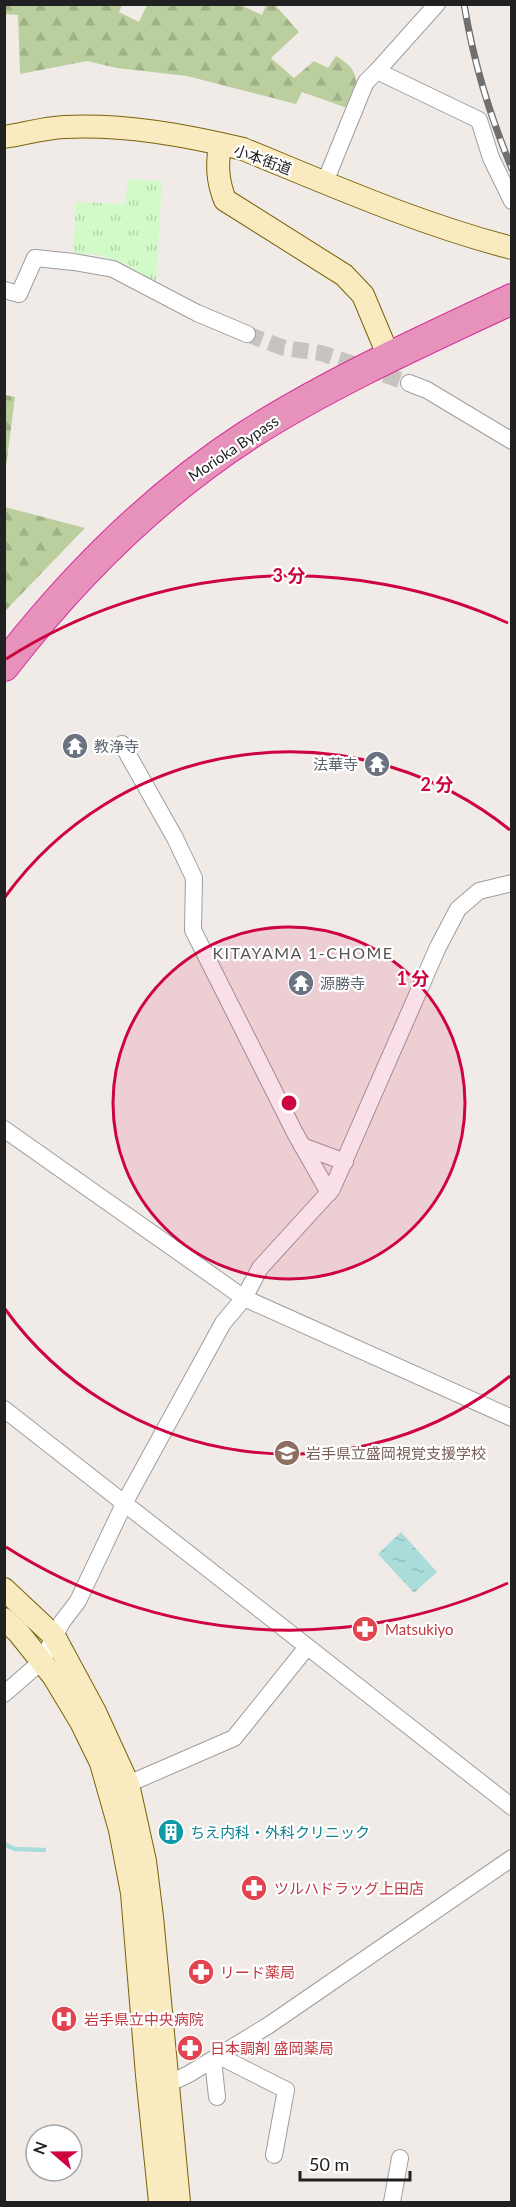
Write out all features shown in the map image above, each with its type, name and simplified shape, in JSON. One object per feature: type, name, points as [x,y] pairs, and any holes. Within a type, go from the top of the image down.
[{"type":"highway","name":"Morioka Bypass","points":[[4,666],[52,608],[119,536],[193,474],[386,349],[512,279]]},
{"type":"highway","name":"Morioka Bypass","points":[[4,645],[105,531],[170,472],[273,402],[386,349],[512,299]]},
{"type":"street","points":[[325,182],[366,82],[429,8]]},
{"type":"street","points":[[377,71],[479,120],[491,158],[512,201]]},
{"type":"street","name":"小本街道","points":[[4,137],[61,127],[112,127],[164,132],[243,149],[465,235],[512,248]]},
{"type":"street","points":[[220,144],[217,166],[219,184],[225,200],[344,275],[363,295],[386,349]]},
{"type":"street","points":[[4,290],[19,294],[35,258],[113,269],[197,313],[247,334]]},
{"type":"street","points":[[409,383],[427,390],[511,438]]},
{"type":"street","points":[[122,744],[175,838],[194,878],[193,930],[302,1146],[329,1193]]},
{"type":"street","points":[[4,1694],[42,1661],[54,1636],[78,1601],[125,1502],[223,1323],[244,1298],[260,1268],[329,1193],[345,1162],[438,947],[458,909],[479,891],[512,883]]},
{"type":"street","points":[[4,1129],[244,1298],[512,1418]]},
{"type":"street","points":[[302,1146],[345,1162]]},
{"type":"street","points":[[4,1409],[512,1807]]},
{"type":"street","points":[[4,1590],[54,1636],[95,1712],[118,1785],[120,1830],[132,1893],[158,2089],[179,2202]]},
{"type":"street","points":[[4,1619],[54,1677],[81,1722],[101,1763],[118,1785]]},
{"type":"street","points":[[118,1785],[234,1738],[307,1647]]},
{"type":"street","points":[[158,2089],[189,2074],[269,2025],[512,1857]]},
{"type":"street","points":[[216,2058],[218,2097]]},
{"type":"street","points":[[216,2058],[286,2090],[274,2156]]},
{"type":"street","points":[[158,2089],[160,2202]]},
{"type":"street","points":[[392,2202],[400,2158]]},
{"type":"green space","points":[[4,5],[122,5],[119,12],[139,22],[147,5],[241,5],[262,15],[266,5],[275,5],[299,32],[271,58],[294,78],[314,61],[328,68],[336,56],[354,73],[355,92],[350,109],[302,92],[296,104],[187,76],[117,68],[87,61],[20,74],[18,15],[5,14]]},
{"type":"green space","points":[[128,179],[162,181],[156,284],[101,255],[73,253],[76,202],[125,204]]},
{"type":"green space","points":[[4,395],[15,397],[5,474]]},
{"type":"green space","points":[[4,507],[85,528],[5,611]]},
{"type":"water","points":[[401,1532],[437,1572],[414,1593],[378,1554]]},
{"type":"waterway","points":[[4,1844],[15,1849],[44,1850]]},
{"type":"tunnel","points":[[247,334],[284,348],[321,353],[409,383]]},
{"type":"railway","points":[[464,4],[483,88],[512,169]]},
{"type":"place","name":"教浄寺","points":[[75,746]]},
{"type":"place","name":"法華寺","points":[[377,764]]},
{"type":"place","name":"源勝寺","points":[[301,983]]},
{"type":"place","name":"岩手県立盛岡視覚支援学校","points":[[287,1453]]},
{"type":"place","name":"Matsukiyo","points":[[365,1629]]},
{"type":"place","name":"ちえ内科・外科クリニック","points":[[171,1832]]},
{"type":"place","name":"ツルハドラッグ上田店","points":[[254,1888]]},
{"type":"place","name":"リード薬局","points":[[201,1972]]},
{"type":"place","name":"岩手県立中央病院","points":[[64,2019]]},
{"type":"place","name":"日本調剤 盛岡薬局","points":[[190,2048]]},
{"type":"district","name":"KITAYAMA 1-CHOME","points":[[303,952]]}]
